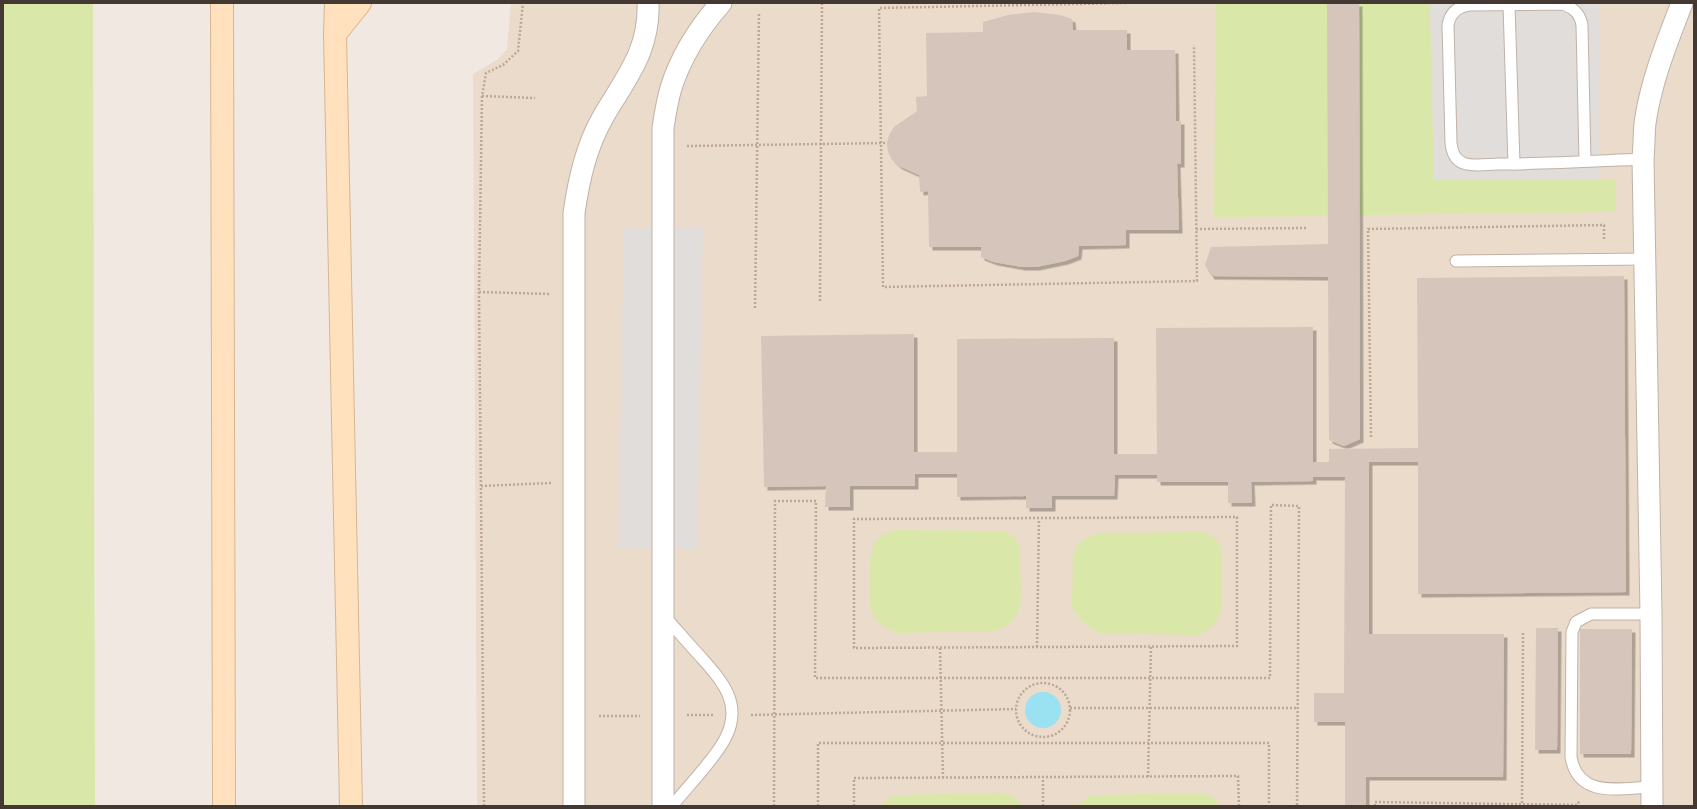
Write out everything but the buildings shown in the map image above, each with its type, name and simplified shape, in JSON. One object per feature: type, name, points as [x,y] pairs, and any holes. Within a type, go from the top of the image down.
[{"type":"street","points":[[222,3],[224,806]]},
{"type":"street","points":[[336,3],[352,806]]},
{"type":"street","points":[[336,34],[360,3]]},
{"type":"street","points":[[574,806],[574,213],[579,179],[589,148],[603,117],[636,64],[645,36],[648,3]]},
{"type":"street","points":[[663,806],[663,128],[673,82],[685,54],[704,23],[721,3]]},
{"type":"street","points":[[1652,796],[1651,614],[1642,159],[1646,122],[1652,90],[1662,55],[1682,3]]},
{"type":"lane","points":[[1585,161],[1582,25],[1576,11],[1570,6],[1563,4],[1463,6],[1452,13],[1448,25],[1452,151],[1462,163],[1514,164],[1642,159]]},
{"type":"lane","points":[[1509,5],[1514,164]]},
{"type":"lane","points":[[1456,261],[1645,259]]},
{"type":"lane","points":[[662,614],[722,682],[728,692],[732,709],[730,727],[726,738],[672,806]]},
{"type":"lane","points":[[1651,614],[1591,614],[1584,616],[1576,622],[1572,632],[1571,756],[1576,774],[1582,781],[1590,786],[1652,796]]},
{"type":"path","points":[[484,806],[479,292],[482,96],[486,73],[503,64],[518,51],[523,3]]},
{"type":"path","points":[[820,300],[822,3]]},
{"type":"path","points":[[1126,3],[936,5],[879,8],[883,287],[1197,281],[1194,45]]},
{"type":"path","points":[[755,308],[759,12]]},
{"type":"path","points":[[482,96],[535,98]]},
{"type":"path","points":[[663,146],[887,143]]},
{"type":"path","points":[[1196,229],[1307,228]]},
{"type":"path","points":[[479,292],[574,295]]},
{"type":"path","points":[[481,486],[574,482]]},
{"type":"path","points":[[774,806],[775,501],[816,501],[815,678],[1270,678],[1271,505],[1298,506],[1297,806]]},
{"type":"path","points":[[1237,517],[1237,646],[1151,647],[854,648],[854,519],[1237,517]]},
{"type":"path","points":[[1037,647],[1039,518]]},
{"type":"path","points":[[1522,803],[1523,632]]},
{"type":"path","points":[[1148,776],[1151,647]]},
{"type":"path","points":[[940,648],[943,778]]},
{"type":"path","points":[[1047,683],[1056,686],[1062,691],[1068,699],[1070,708],[1064,726],[1057,732],[1048,736],[1038,736],[1029,733],[1022,727],[1018,719],[1016,709],[1022,692],[1038,684],[1047,683]]},
{"type":"path","points":[[1070,708],[1298,708]]},
{"type":"path","points":[[766,715],[1016,709]]},
{"type":"path","points":[[818,806],[818,743],[1269,743],[1269,806]]},
{"type":"path","points":[[854,806],[854,778],[1238,776],[1238,806]]},
{"type":"path","points":[[1043,777],[1043,806]]},
{"type":"path","points":[[1375,806],[1375,802],[1577,805],[1590,786]]},
{"type":"shaded area","points":[[511,3],[1694,3],[1694,806],[477,806],[473,74],[498,59],[507,49]]},
{"type":"shaded area","points":[[1430,3],[1599,3],[1600,180],[1434,179]]},
{"type":"shaded area","points":[[624,227],[703,228],[697,549],[618,548]]},
{"type":"green space","points":[[3,3],[93,3],[95,806],[3,806]]},
{"type":"green space","points":[[1216,3],[1327,3],[1328,216],[1214,217]]},
{"type":"green space","points":[[1359,3],[1430,3],[1434,179],[1616,180],[1616,212],[1360,215]]},
{"type":"green space","points":[[895,530],[1003,531],[1010,534],[1018,544],[1020,551],[1020,601],[1017,614],[1014,619],[1009,624],[994,631],[897,633],[887,629],[877,621],[870,605],[870,564],[872,550],[878,539]]},
{"type":"green space","points":[[1203,532],[1216,539],[1222,552],[1222,590],[1220,612],[1216,623],[1205,631],[1197,635],[1100,633],[1084,623],[1072,607],[1073,554],[1077,546],[1090,535],[1099,533]]},
{"type":"green space","points":[[1003,793],[1014,797],[1022,806],[882,806],[889,798],[897,795]]},
{"type":"green space","points":[[1201,793],[1212,798],[1220,806],[1078,806],[1087,797],[1099,795]]},
{"type":"water","points":[[1043,692],[1053,695],[1058,700],[1061,710],[1058,720],[1053,725],[1043,728],[1033,725],[1028,720],[1025,710],[1028,700],[1033,695]]}]
